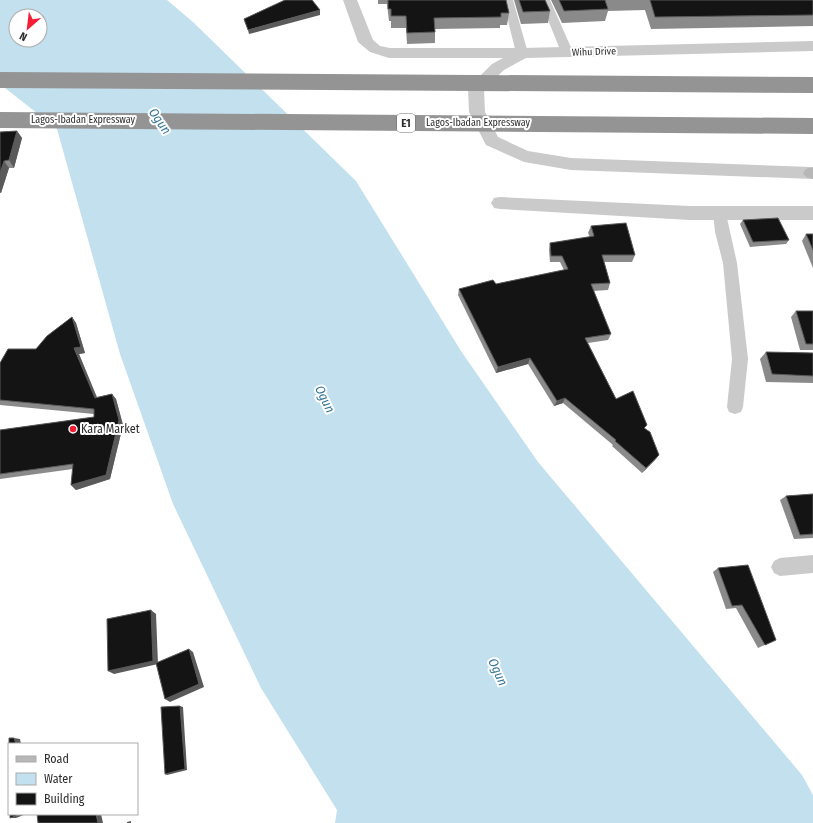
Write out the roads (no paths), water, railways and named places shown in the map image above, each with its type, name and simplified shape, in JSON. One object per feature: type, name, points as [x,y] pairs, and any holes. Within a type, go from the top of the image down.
[{"type":"highway","points":[[0,80],[813,85]]},
{"type":"highway","name":"Lagos-Ibadan Expressway","points":[[0,120],[813,126]]},
{"type":"street","name":"Wihu Drive","points":[[350,0],[366,42],[375,49],[389,53],[522,53],[813,46]]},
{"type":"street","points":[[522,53],[498,67],[476,88],[477,112],[492,141],[524,156],[571,164],[813,173]]},
{"type":"street","points":[[500,203],[690,213],[813,213]]},
{"type":"lane","points":[[508,0],[522,53]]},
{"type":"lane","points":[[545,0],[567,52]]},
{"type":"lane","points":[[720,212],[722,232],[730,263],[740,359],[735,407]]},
{"type":"lane","points":[[780,568],[813,564]]},
{"type":"water","name":"Ogun","points":[[0,0],[167,0],[193,22],[356,181],[461,351],[538,462],[802,775],[813,795],[813,823],[335,823],[337,810],[261,688],[173,504],[120,354],[57,129],[0,84]]},
{"type":"place","name":"Kara Market","points":[[73,429]]}]
